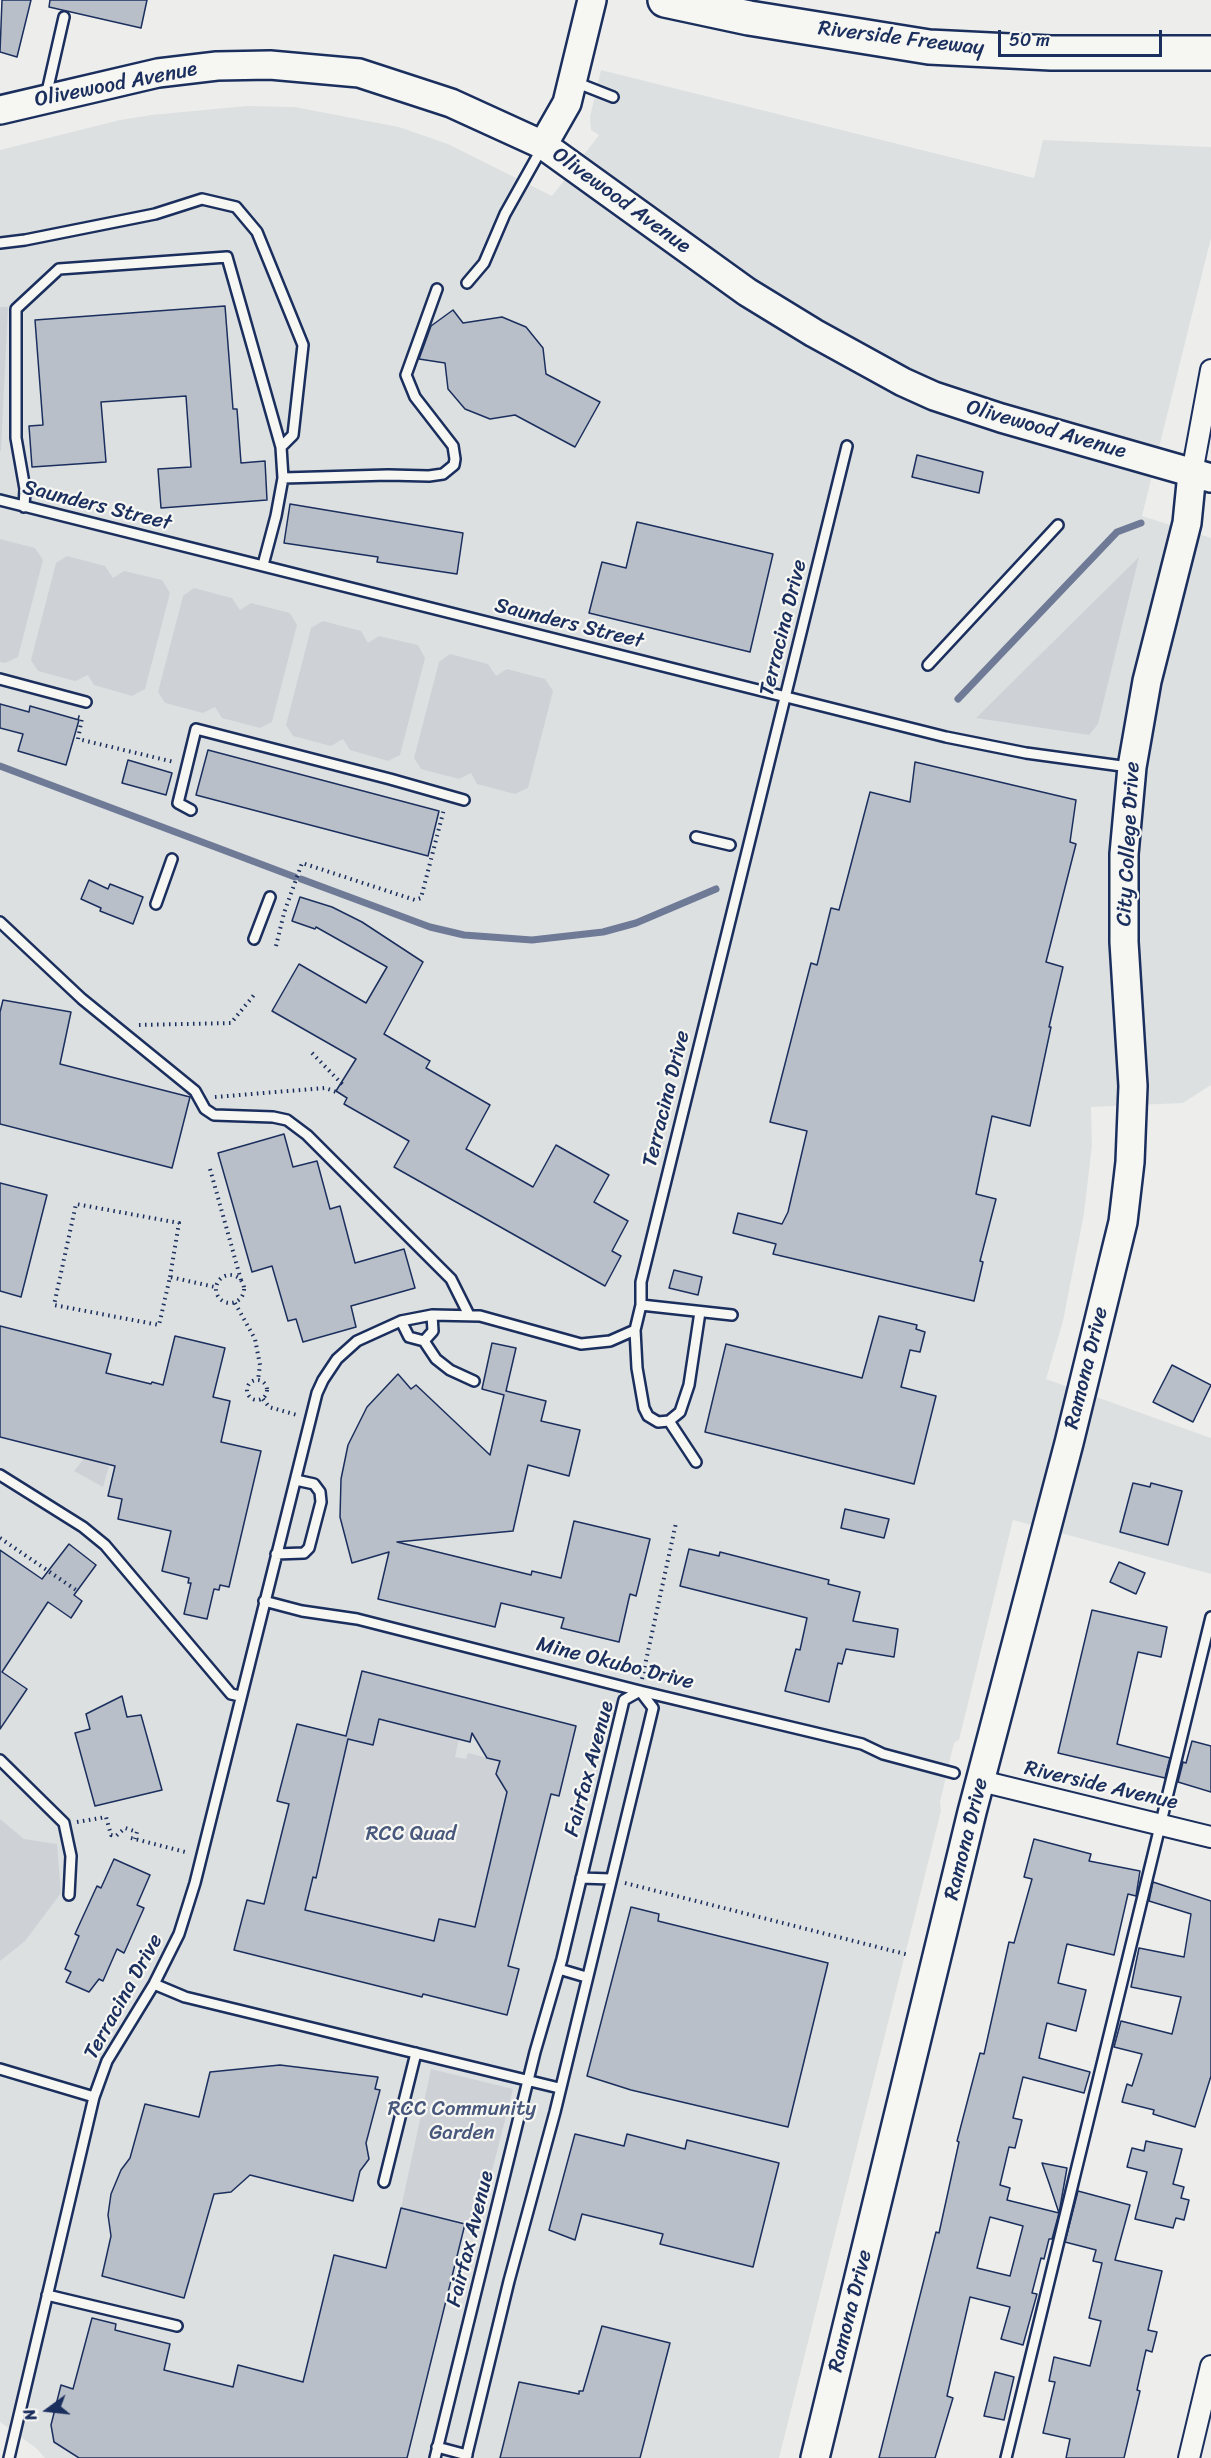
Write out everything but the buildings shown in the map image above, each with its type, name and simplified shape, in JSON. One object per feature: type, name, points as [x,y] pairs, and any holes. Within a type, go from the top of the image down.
[{"type":"highway","name":"Riverside Freeway","points":[[665,0],[749,18],[929,47],[1051,53],[1211,53]]},
{"type":"street","points":[[543,146],[567,103],[592,0]]},
{"type":"street","name":"Olivewood Avenue","points":[[0,110],[158,73],[227,66],[312,67],[359,73],[451,103],[543,146],[747,292],[873,367],[934,396],[1202,476]]},
{"type":"street","points":[[1202,476],[1211,370]]},
{"type":"street","name":"City College Drive","points":[[1123,1222],[1130,1162],[1132,1086],[1124,942],[1124,854],[1132,767],[1147,681],[1187,523],[1202,476]]},
{"type":"street","name":"Ramona Drive","points":[[815,2458],[981,1781],[1069,1443],[1123,1222]]},
{"type":"street","name":"Riverside Avenue","points":[[981,1781],[1211,1837]]},
{"type":"street","points":[[1189,2458],[1211,2366]]},
{"type":"lane","points":[[46,98],[64,17]]},
{"type":"lane","points":[[573,82],[613,97]]},
{"type":"lane","points":[[467,283],[484,263],[505,214],[543,146]]},
{"type":"lane","points":[[0,243],[155,214],[202,199],[236,207],[257,232],[303,345],[293,435],[281,447]]},
{"type":"lane","points":[[24,507],[25,489],[16,438],[16,309],[59,269],[227,257],[281,447],[283,478],[263,565]]},
{"type":"lane","points":[[283,478],[429,476],[443,474],[454,465],[453,446],[415,397],[406,375],[437,289]]},
{"type":"lane","name":"Terracina Drive","points":[[9,2458],[93,2097],[107,2061],[154,1984],[179,1934],[195,1883],[264,1600],[317,1394],[323,1380],[338,1359],[357,1341],[401,1322],[432,1315],[470,1315],[581,1344],[610,1341],[635,1330],[641,1305],[641,1282],[656,1216],[847,446]]},
{"type":"lane","name":"Saunders Street","points":[[0,500],[980,745],[1132,767]]},
{"type":"lane","points":[[928,665],[1058,525]]},
{"type":"lane","points":[[0,679],[86,702]]},
{"type":"lane","points":[[191,810],[178,803],[196,729],[390,778],[464,800]]},
{"type":"lane","points":[[696,837],[730,844]]},
{"type":"lane","points":[[156,904],[172,860]]},
{"type":"lane","points":[[254,939],[270,897]]},
{"type":"lane","points":[[0,922],[82,999],[195,1091],[205,1109],[214,1115],[273,1117],[295,1125],[451,1279],[470,1315]]},
{"type":"lane","points":[[641,1305],[732,1315]]},
{"type":"lane","points":[[635,1330],[637,1368],[644,1408],[648,1416],[658,1422],[669,1421],[680,1412],[689,1385],[700,1312]]},
{"type":"lane","points":[[424,1341],[433,1331],[432,1315]]},
{"type":"lane","points":[[401,1322],[410,1337],[424,1341],[436,1359],[450,1370],[474,1381]]},
{"type":"lane","points":[[669,1421],[696,1462]]},
{"type":"lane","points":[[0,1475],[83,1527],[105,1545],[231,1694],[240,1696]]},
{"type":"lane","points":[[276,1554],[304,1553],[309,1548],[321,1502],[320,1492],[314,1484],[296,1480]]},
{"type":"lane","name":"Mine Okubo Drive","points":[[264,1600],[302,1611],[357,1619],[640,1691],[862,1744],[891,1756],[954,1773]]},
{"type":"lane","points":[[1006,2458],[1211,1617]]},
{"type":"lane","name":"Fairfax Avenue","points":[[435,2458],[559,1969],[624,1700],[640,1691],[653,1708],[466,2457]]},
{"type":"lane","points":[[0,1760],[64,1823],[71,1856],[69,1895]]},
{"type":"lane","points":[[581,1878],[611,1879]]},
{"type":"lane","points":[[559,1969],[586,1977]]},
{"type":"lane","points":[[154,1984],[185,1997],[559,2088]]},
{"type":"lane","points":[[384,2182],[416,2054]]},
{"type":"lane","points":[[0,2069],[93,2097]]},
{"type":"lane","points":[[47,2295],[177,2326]]},
{"type":"lane","points":[[437,2447],[466,2457]]},
{"type":"path","points":[[71,715],[82,718],[78,739],[188,765]]},
{"type":"path","points":[[276,946],[284,913],[302,864],[415,900],[421,898],[445,805]]},
{"type":"path","points":[[129,1025],[231,1023],[254,995]]},
{"type":"path","points":[[312,1053],[343,1085]]},
{"type":"path","points":[[198,1098],[325,1088],[339,1093]]},
{"type":"path","points":[[210,1169],[243,1294],[235,1303],[228,1304],[220,1300],[215,1287]]},
{"type":"path","points":[[76,1204],[180,1223],[170,1277],[159,1325],[54,1305],[76,1204]]},
{"type":"path","points":[[215,1287],[220,1279],[228,1275],[241,1280]]},
{"type":"path","points":[[170,1277],[215,1287]]},
{"type":"path","points":[[235,1303],[255,1339],[260,1365],[258,1380]]},
{"type":"path","points":[[258,1380],[265,1384],[267,1390],[263,1399],[253,1400],[247,1392],[249,1383],[258,1380]]},
{"type":"path","points":[[263,1399],[269,1407],[296,1414]]},
{"type":"path","points":[[640,1691],[676,1523]]},
{"type":"path","points":[[0,1538],[76,1590]]},
{"type":"path","points":[[90,1821],[106,1817],[111,1835],[116,1836],[125,1828],[136,1832],[133,1838],[185,1852]]},
{"type":"path","points":[[611,1879],[909,1955]]},
{"type":"shaded area","points":[[601,70],[1034,178],[1043,140],[1211,147],[1211,238],[1142,516],[1211,538],[1211,1085],[1183,1103],[1091,1107],[1092,1145],[1084,1214],[1063,1321],[1046,1379],[1211,1438],[1211,1574],[1013,1520],[959,1740],[954,1743],[940,1802],[941,1811],[779,2458],[45,2458],[36,2448],[0,2422],[0,150],[120,120],[151,115],[246,106],[295,107],[399,127],[448,144],[552,196],[599,135],[591,130],[590,117]]},
{"type":"green space","points":[[0,307],[8,307],[1,451],[0,451]]},
{"type":"green space","points":[[0,539],[35,548],[43,560],[18,657],[5,663],[0,662]]},
{"type":"green space","points":[[67,556],[105,566],[113,578],[124,571],[162,580],[170,593],[145,689],[132,696],[94,685],[88,675],[75,681],[38,671],[31,660],[56,563]]},
{"type":"green space","points":[[1139,557],[1098,724],[1089,735],[976,718]]},
{"type":"green space","points":[[194,588],[232,598],[240,610],[251,603],[290,613],[297,625],[272,722],[260,728],[222,718],[215,707],[203,713],[165,703],[158,692],[183,596]]},
{"type":"green space","points":[[323,621],[361,631],[368,643],[379,636],[418,645],[425,658],[400,755],[388,761],[350,750],[343,739],[331,746],[293,736],[286,725],[311,628]]},
{"type":"green space","points":[[450,654],[488,664],[496,676],[507,669],[545,679],[553,691],[528,788],[515,794],[477,784],[471,773],[459,779],[421,769],[414,758],[439,662]]},
{"type":"green space","points":[[86,1456],[109,1466],[103,1487],[74,1471]]},
{"type":"green space","name":"RCC Quad","points":[[379,1719],[459,1739],[455,1757],[466,1759],[468,1753],[500,1761],[497,1774],[509,1787],[475,1927],[440,1919],[434,1941],[305,1910],[313,1877],[317,1878],[348,1739],[372,1745]]},
{"type":"green space","points":[[0,1819],[24,1839],[57,1844],[61,1893],[25,1941],[0,1961]]},
{"type":"green space","name":"RCC Community Garden","points":[[431,2069],[513,2089],[478,2225],[401,2208]]},
{"type":"waterway","points":[[958,699],[1117,532],[1141,523]]},
{"type":"waterway","points":[[0,766],[295,877]]},
{"type":"waterway","points":[[301,879],[430,927],[464,935],[532,940],[603,932],[636,923],[716,889]]}]
